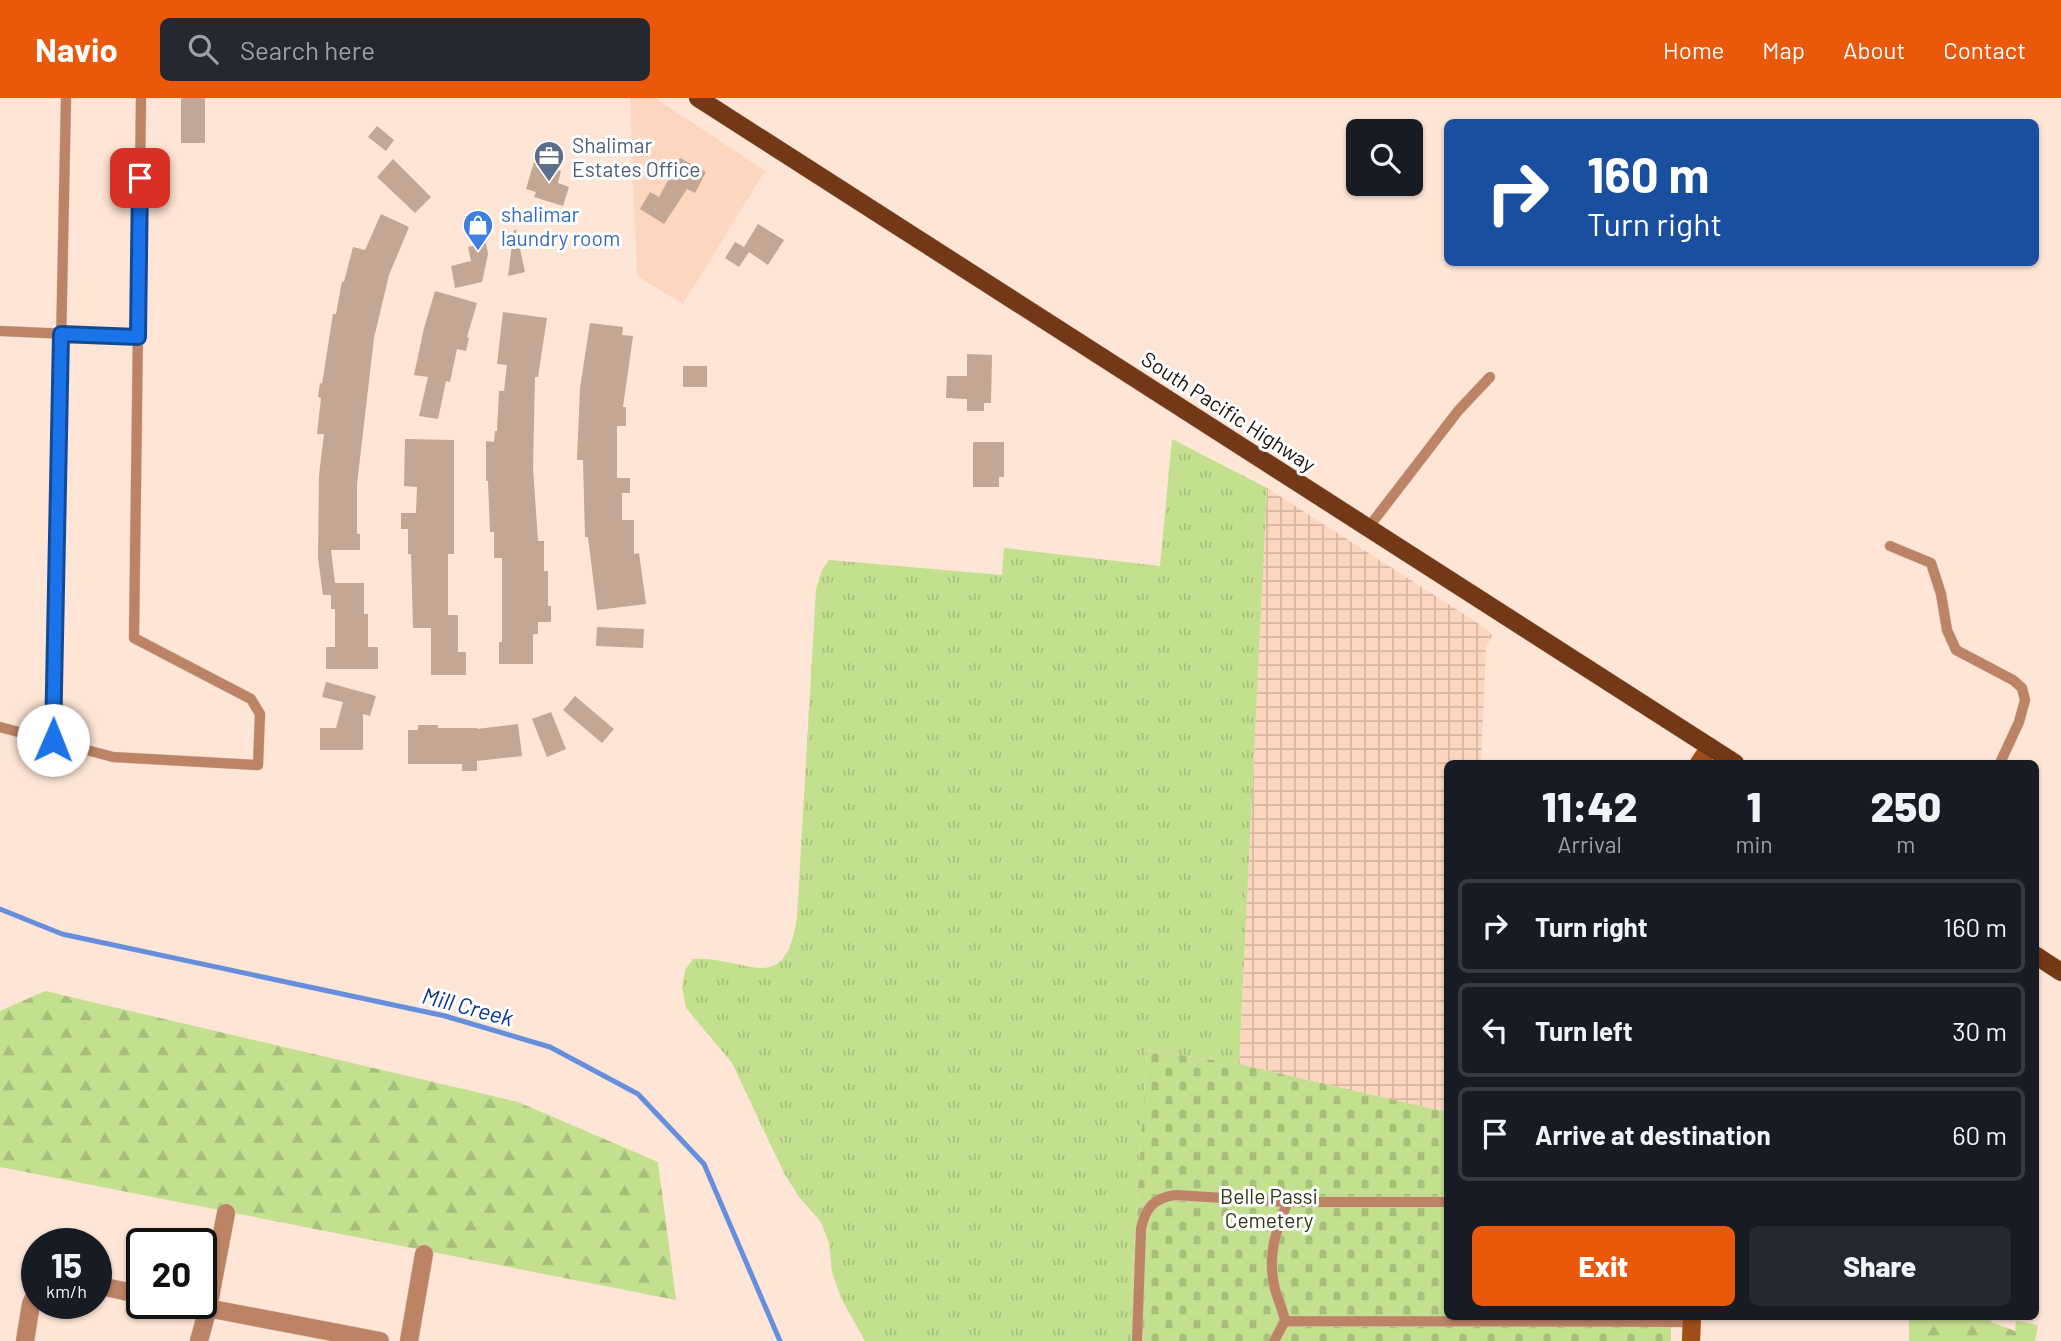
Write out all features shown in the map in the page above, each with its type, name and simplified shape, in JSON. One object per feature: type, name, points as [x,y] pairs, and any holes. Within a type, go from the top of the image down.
[{"type":"main road","name":"South Pacific Highway","points":[[698,98],[1730,760]]},
{"type":"main road","points":[[2039,958],[2061,972]]},
{"type":"street","points":[[1701,760],[1710,747]]},
{"type":"street","points":[[217,1260],[226,1213]]},
{"type":"street","points":[[409,1341],[424,1254]]},
{"type":"street","points":[[217,1310],[314,1335],[380,1341]]},
{"type":"street","points":[[25,1341],[29,1319]]},
{"type":"street","points":[[199,1341],[205,1319]]},
{"type":"street","points":[[209,1319],[210,1341]]},
{"type":"street","points":[[1691,1320],[1691,1341]]},
{"type":"lane","points":[[53,740],[66,98]]},
{"type":"lane","points":[[0,727],[113,757],[258,765],[260,714],[251,699],[134,638],[141,98]]},
{"type":"lane","points":[[0,331],[138,337]]},
{"type":"lane","points":[[1368,528],[1458,411],[1490,377]]},
{"type":"lane","points":[[1890,546],[1931,563],[1941,594],[1947,630],[1956,650],[2013,680],[2022,688],[2025,700],[2019,722],[2001,760]]},
{"type":"lane","points":[[1137,1341],[1141,1229],[1144,1214],[1152,1203],[1164,1197],[1175,1195],[1288,1202],[1444,1202]]},
{"type":"lane","points":[[1274,1341],[1285,1321],[1274,1286],[1272,1244],[1288,1202]]},
{"type":"lane","points":[[1285,1321],[1488,1320]]},
{"type":"shaded area","points":[[630,98],[655,98],[765,171],[683,304],[637,276]]},
{"type":"shaded area","points":[[1267,488],[1487,629],[1492,636],[1486,647],[1481,760],[1444,760],[1444,1111],[1239,1064]]},
{"type":"green space","points":[[1172,439],[1267,488],[1239,1064],[1147,1050],[1128,1341],[865,1341],[841,1298],[832,1272],[829,1243],[821,1222],[799,1197],[784,1173],[732,1063],[686,1008],[682,987],[685,970],[693,959],[712,959],[760,968],[773,966],[783,958],[791,943],[797,917],[816,589],[822,570],[829,560],[1002,575],[1004,548],[1160,566]]},
{"type":"green space","points":[[45,991],[518,1102],[658,1162],[676,1300],[0,1167],[0,1011]]},
{"type":"green space","name":"Belle Passi Cemetery","points":[[1147,1050],[1239,1064],[1444,1111],[1444,1320],[1671,1320],[1671,1341],[1128,1341]]},
{"type":"green space","points":[[1909,1320],[1991,1320],[2015,1331],[2016,1321],[2038,1325],[2035,1341],[1909,1341]]},
{"type":"building","points":[[181,98],[205,98],[205,143],[181,143]]},
{"type":"building","points":[[377,126],[394,140],[386,151],[368,137]]},
{"type":"building","points":[[680,158],[706,172],[695,193],[687,189],[664,224],[640,209],[650,192],[659,197]]},
{"type":"building","points":[[393,159],[431,197],[415,213],[377,177]]},
{"type":"building","points":[[534,162],[561,171],[558,183],[569,187],[563,206],[534,197],[536,192],[526,189]]},
{"type":"building","points":[[381,214],[409,227],[389,275],[374,338],[357,484],[357,534],[360,534],[360,550],[331,550],[335,583],[364,583],[368,647],[378,647],[378,669],[326,669],[326,647],[335,647],[335,609],[331,609],[331,595],[323,595],[318,558],[319,475],[324,434],[317,434],[321,398],[318,397],[333,314],[336,314],[342,281],[344,282],[353,247],[365,250]]},
{"type":"building","points":[[758,224],[784,240],[768,265],[749,252],[739,267],[725,258],[735,242],[744,247]]},
{"type":"building","points":[[514,230],[525,272],[508,276]]},
{"type":"building","points":[[486,243],[488,254],[482,282],[455,288],[451,266],[471,261],[468,247]]},
{"type":"building","points":[[435,291],[477,303],[467,337],[466,351],[457,349],[450,382],[446,381],[438,419],[419,416],[428,377],[414,375]]},
{"type":"building","points":[[503,312],[547,318],[538,377],[535,377],[533,467],[538,541],[544,541],[544,571],[548,571],[551,622],[538,622],[538,634],[533,634],[533,664],[499,664],[499,642],[502,642],[502,558],[494,558],[494,532],[490,532],[486,441],[494,442],[499,391],[504,391],[507,365],[497,364]]},
{"type":"building","points":[[590,323],[623,327],[622,335],[633,336],[623,407],[626,407],[626,426],[617,426],[617,478],[630,478],[630,493],[622,493],[622,520],[634,520],[634,554],[639,553],[646,604],[597,610],[588,537],[585,537],[583,460],[577,460],[580,388]]},
{"type":"building","points":[[967,354],[992,355],[991,403],[984,403],[984,411],[967,411],[967,399],[946,398],[947,376],[967,376]]},
{"type":"building","points":[[683,366],[707,366],[707,387],[683,387]]},
{"type":"building","points":[[405,439],[454,440],[454,554],[448,554],[448,615],[458,615],[458,652],[466,652],[466,675],[431,675],[431,628],[413,628],[411,554],[408,554],[408,529],[401,529],[401,513],[416,513],[417,487],[404,486]]},
{"type":"building","points":[[973,442],[1004,442],[1004,477],[999,477],[999,487],[973,487]]},
{"type":"building","points":[[597,627],[644,629],[643,648],[596,646]]},
{"type":"building","points":[[326,682],[376,696],[370,716],[363,714],[363,750],[320,750],[320,728],[336,728],[343,702],[322,697]]},
{"type":"building","points":[[575,696],[614,729],[602,743],[563,710]]},
{"type":"building","points":[[551,712],[566,749],[547,757],[532,719]]},
{"type":"building","points":[[518,724],[522,756],[477,761],[477,771],[462,771],[462,764],[408,764],[408,730],[418,730],[418,725],[477,729]]},
{"type":"waterway","name":"Mill Creek","points":[[0,909],[62,934],[445,1016],[550,1047],[638,1094],[704,1164],[780,1341]]},
{"type":"place","name":"Shalimar Estates Office","points":[[549,183]]},
{"type":"place","name":"shalimar laundry room","points":[[478,252]]},
{"type":"route","points":[[53,740],[61,334],[138,337],[140,178]]}]
